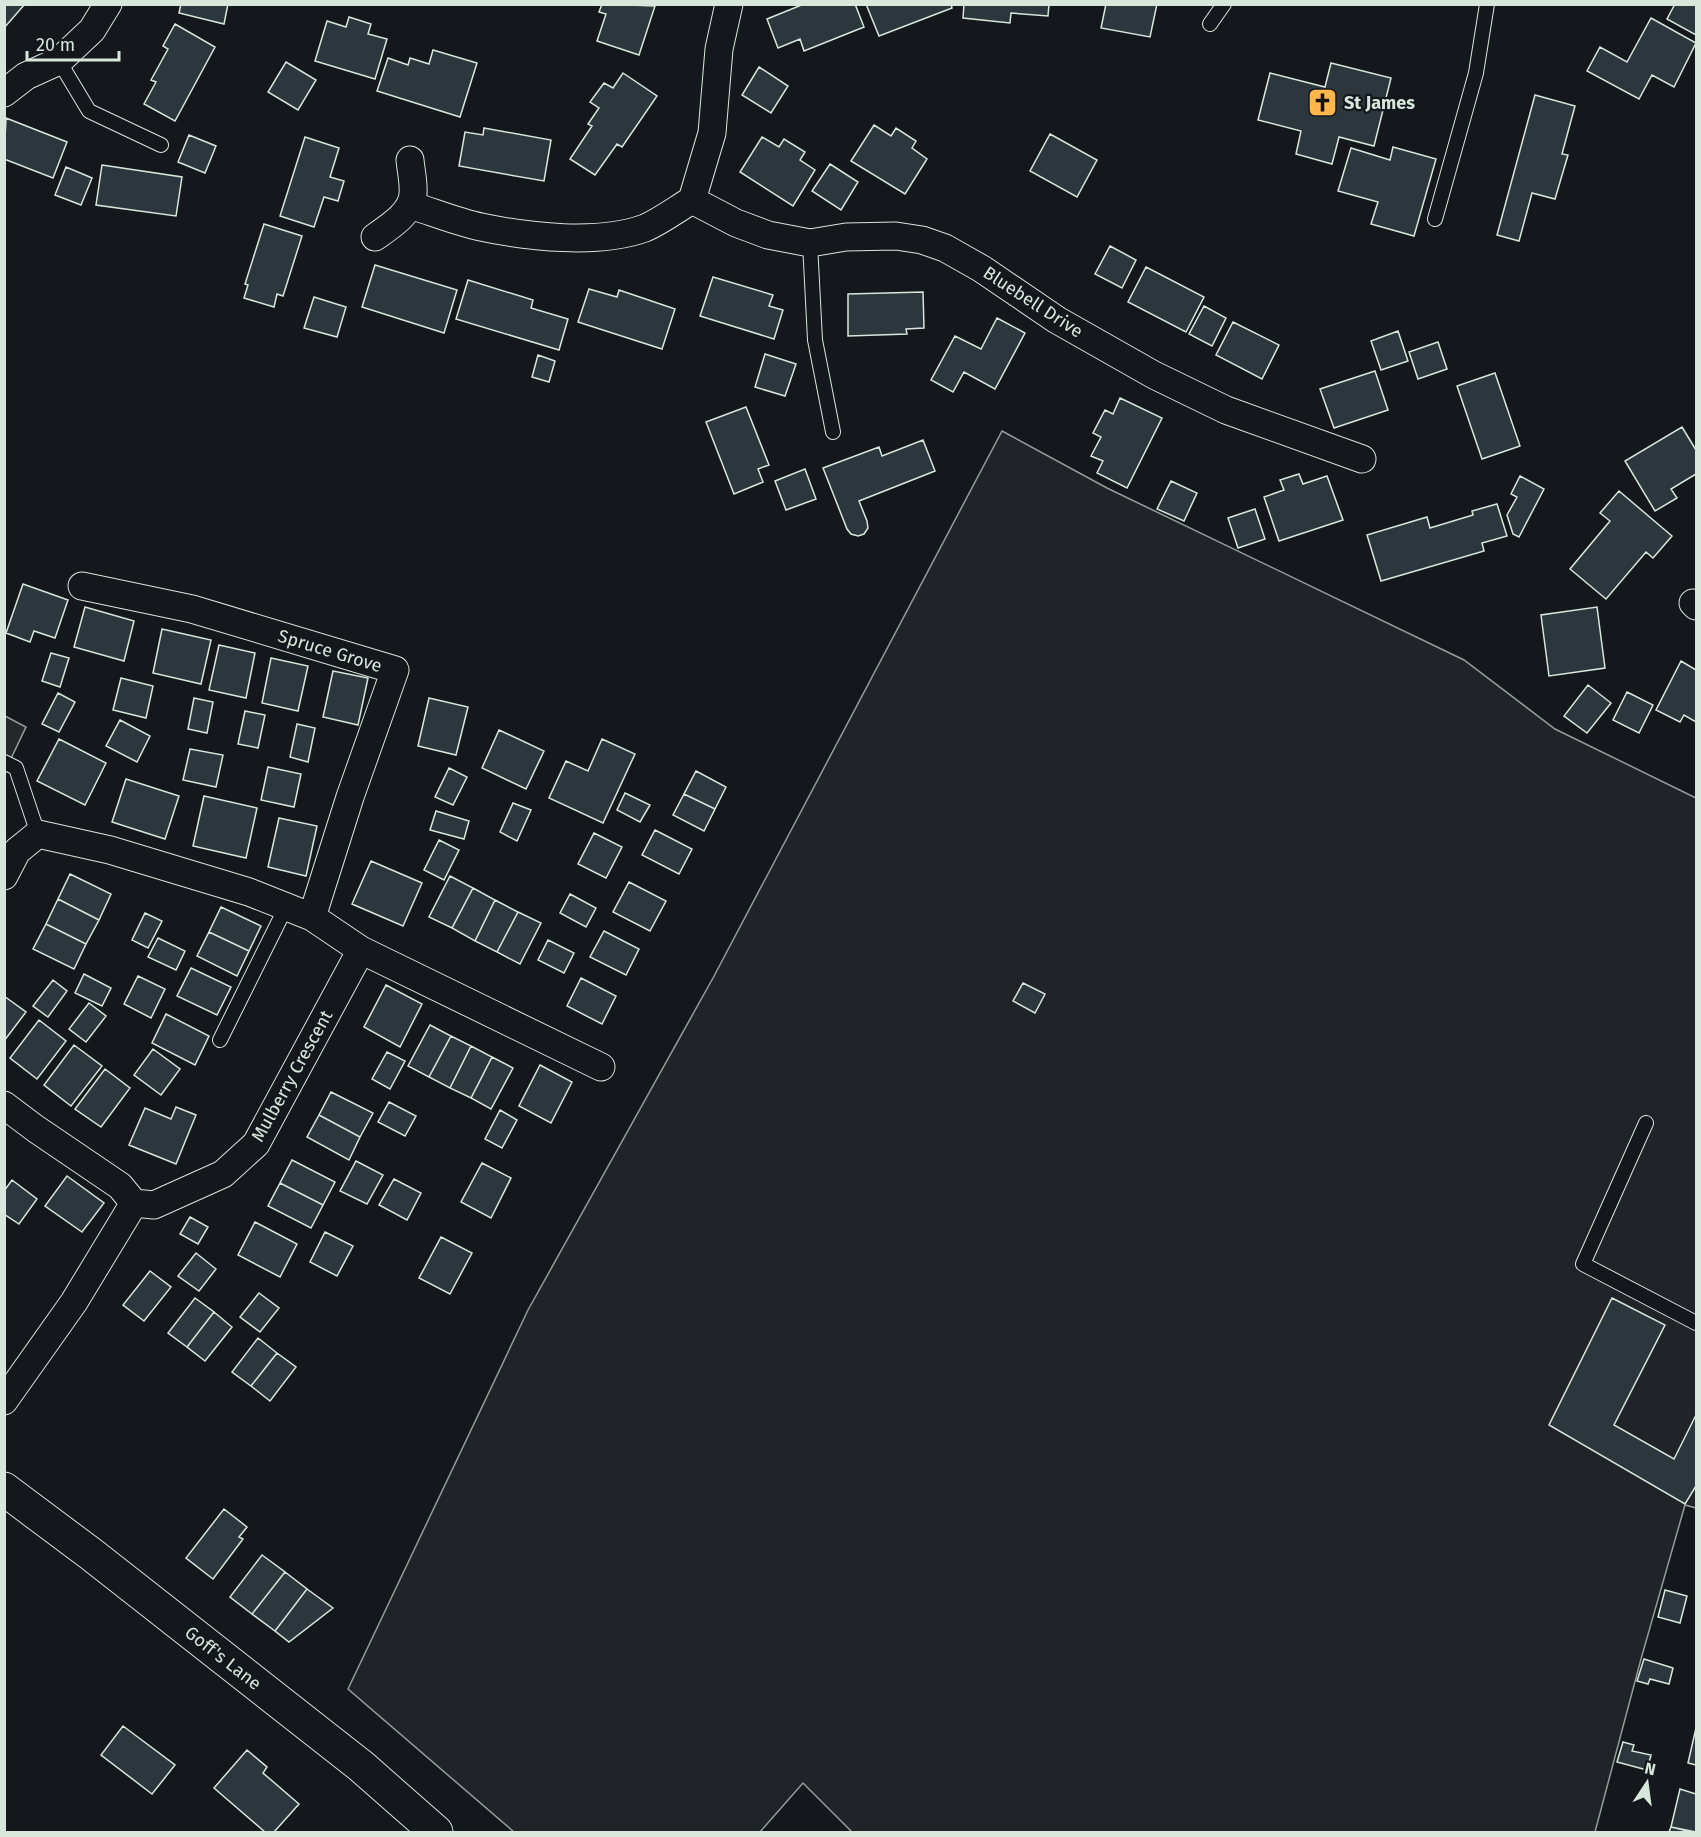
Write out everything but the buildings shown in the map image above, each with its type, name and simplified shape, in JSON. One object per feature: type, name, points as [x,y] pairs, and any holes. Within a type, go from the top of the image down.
[{"type":"main road","name":"Goff's Lane","points":[[4,1490],[91,1554],[361,1766],[436,1833]]},
{"type":"street","points":[[4,93],[26,76],[59,61],[92,30],[108,4]]},
{"type":"street","points":[[410,205],[480,227],[526,234],[582,238],[618,235],[646,227],[692,200],[712,133],[719,49],[729,4]]},
{"type":"street","points":[[375,237],[395,222],[410,205],[413,194],[410,160]]},
{"type":"street","name":"Bluebell Drive","points":[[692,200],[746,227],[768,235],[810,243],[846,237],[896,236],[922,240],[945,248],[981,269],[1057,320],[1154,375],[1226,410],[1362,459]]},
{"type":"street","name":"Spruce Grove","points":[[82,586],[192,609],[395,670],[350,797],[312,917]]},
{"type":"street","points":[[4,876],[17,851],[38,834],[110,850],[249,892],[312,917],[361,950],[601,1067]]},
{"type":"street","name":"Mulberry Crescent","points":[[134,1203],[154,1205],[223,1174],[256,1144],[361,950]]},
{"type":"street","points":[[4,1105],[120,1186],[134,1203],[74,1302],[4,1401]]},
{"type":"lane","points":[[1210,24],[1224,4]]},
{"type":"lane","points":[[1435,219],[1476,73],[1486,4]]},
{"type":"lane","points":[[59,61],[89,111],[161,145]]},
{"type":"lane","points":[[810,243],[815,340],[833,432]]},
{"type":"lane","points":[[4,762],[16,768],[38,834]]},
{"type":"lane","points":[[220,1040],[286,906]]},
{"type":"lane","points":[[1646,1123],[1583,1264],[1696,1323]]},
{"type":"shaded area","points":[[1002,431],[1107,488],[1464,660],[1555,729],[1696,798],[1696,1508],[1685,1505],[1595,1832],[852,1832],[803,1783],[760,1832],[514,1832],[348,1689],[528,1310],[713,978]]},
{"type":"shaded area","points":[[5,716],[26,727],[5,771]]},
{"type":"place","name":"St James","points":[[1323,103]]}]
